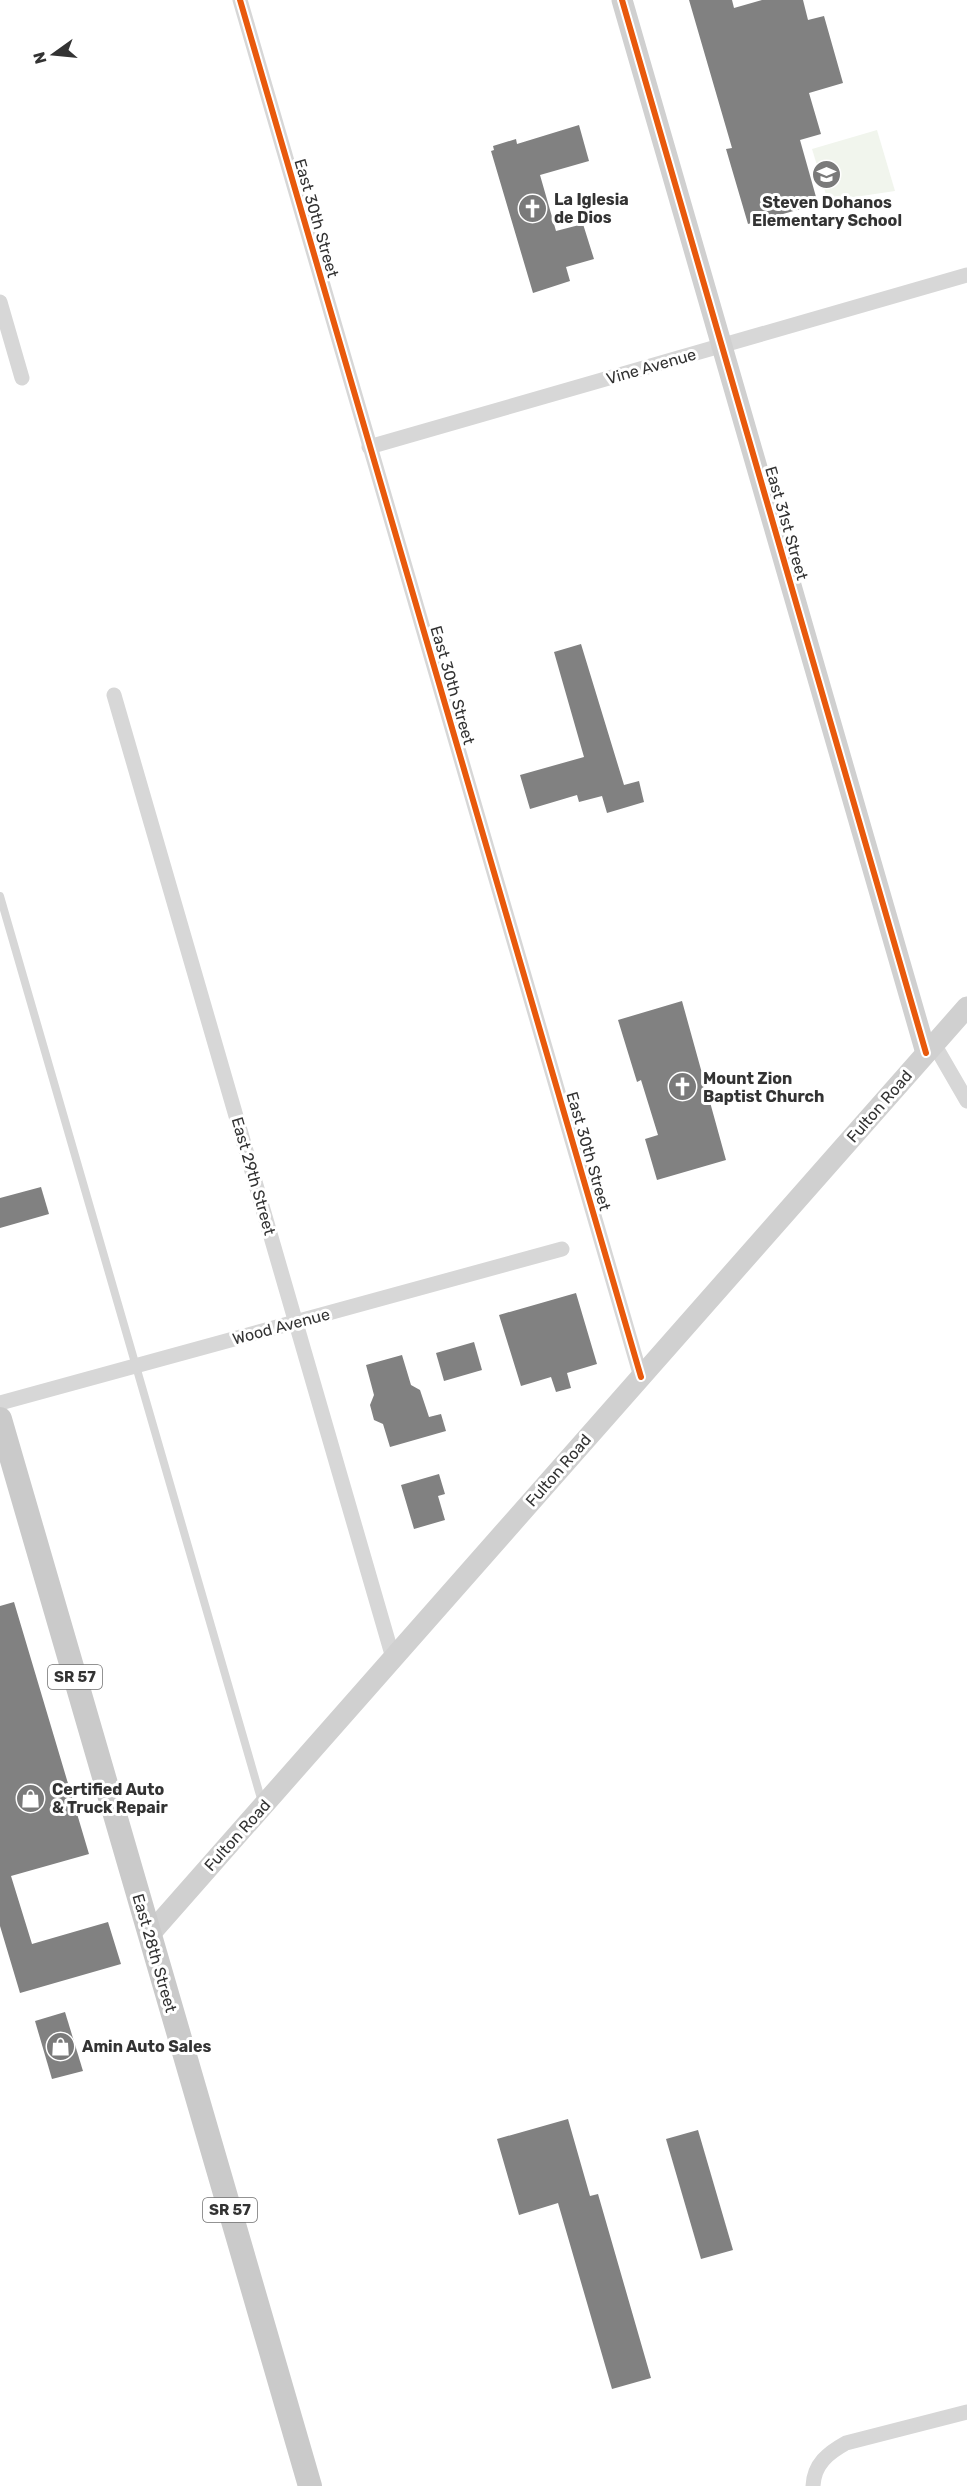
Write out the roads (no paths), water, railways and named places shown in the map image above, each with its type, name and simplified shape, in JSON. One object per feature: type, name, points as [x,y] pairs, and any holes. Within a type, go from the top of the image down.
[{"type":"main road","name":"East 28th Street","points":[[0,1419],[310,2486]]},
{"type":"street","name":"East 30th Street","points":[[240,0],[640,1377]]},
{"type":"street","name":"East 31st Street","points":[[622,0],[721,345],[930,1048]]},
{"type":"street","name":"Vine Avenue","points":[[369,447],[967,274]]},
{"type":"street","points":[[0,302],[22,378]]},
{"type":"street","name":"East 29th Street","points":[[114,695],[393,1658]]},
{"type":"street","name":"Fulton Road","points":[[150,1934],[967,1006]]},
{"type":"street","points":[[930,1048],[967,1101]]},
{"type":"street","name":"Wood Avenue","points":[[0,1403],[562,1249]]},
{"type":"street","points":[[813,2486],[820,2462],[832,2451],[846,2443],[967,2412]]},
{"type":"lane","points":[[0,896],[263,1806]]},
{"type":"place","name":"Steven Dohanos Elementary School","points":[[827,174]]},
{"type":"place","name":"La Iglesia de Dios","points":[[533,208]]},
{"type":"place","name":"Mount Zion Baptist Church","points":[[682,1087]]},
{"type":"place","name":"Certified Auto & Truck Repair","points":[[31,1798]]},
{"type":"place","name":"Amin Auto Sales","points":[[61,2046]]}]
